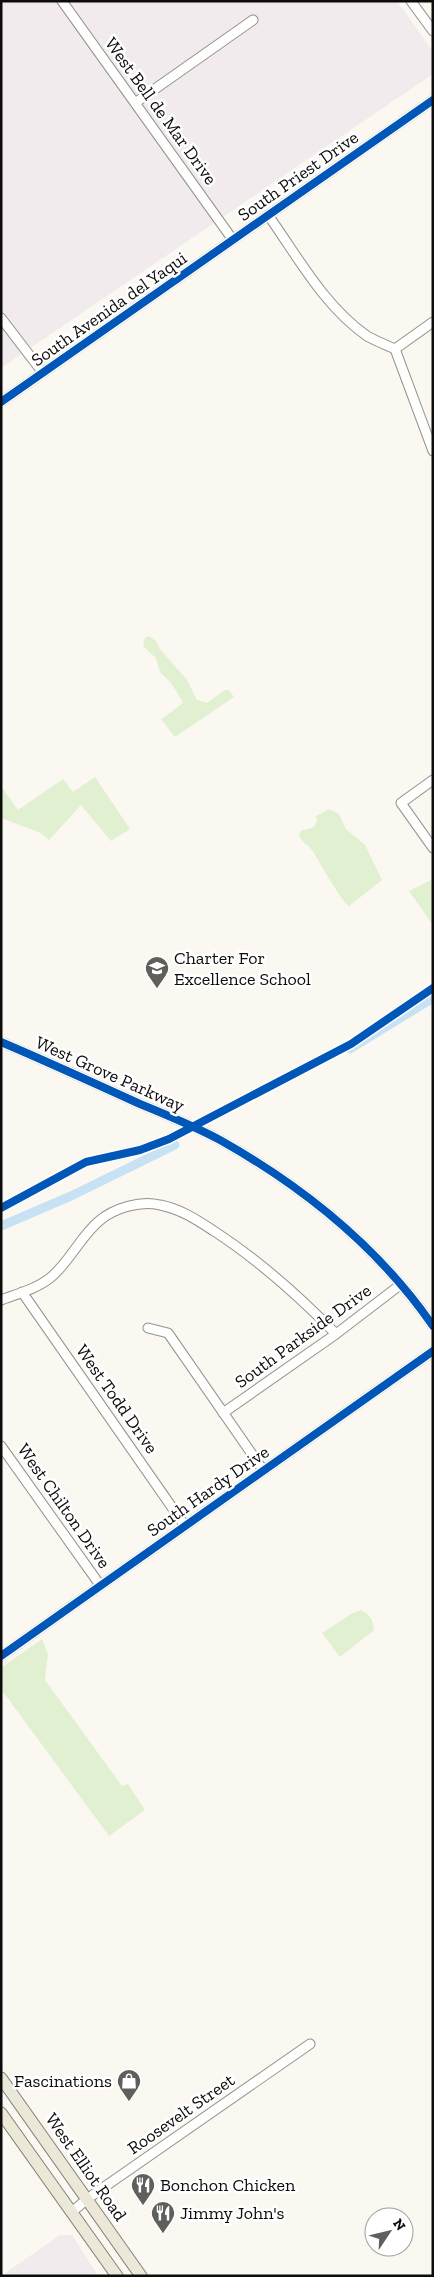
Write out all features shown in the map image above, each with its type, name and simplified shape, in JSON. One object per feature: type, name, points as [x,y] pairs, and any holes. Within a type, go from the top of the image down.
[{"type":"main road","name":"West Elliot Road","points":[[1,2078],[141,2276]]},
{"type":"main road","points":[[1,2113],[117,2276]]},
{"type":"street","name":"West Bell de Mar Drive","points":[[62,1],[233,240]]},
{"type":"street","points":[[411,1],[433,32]]},
{"type":"street","points":[[135,103],[253,20]]},
{"type":"street","name":"South Priest Drive","points":[[233,240],[433,100]]},
{"type":"street","points":[[268,215],[330,303],[349,322],[369,337],[395,349],[433,451]]},
{"type":"street","name":"South Avenida del Yaqui","points":[[1,402],[233,240]]},
{"type":"street","points":[[1,318],[43,373]]},
{"type":"street","points":[[395,349],[433,322]]},
{"type":"street","points":[[433,780],[401,803],[433,848]]},
{"type":"street","name":"West Grove Parkway","points":[[1,1042],[209,1134],[260,1164],[313,1201],[361,1243],[400,1285],[433,1326]]},
{"type":"street","points":[[1,1300],[37,1286],[51,1278],[99,1220],[120,1209],[140,1204],[158,1204],[183,1211],[246,1252],[289,1286],[336,1334]]},
{"type":"street","name":"South Parkside Drive","points":[[223,1413],[336,1334],[400,1285]]},
{"type":"street","name":"West Todd Drive","points":[[22,1292],[186,1526]]},
{"type":"street","points":[[148,1328],[168,1333],[263,1470]]},
{"type":"street","name":"South Hardy Drive","points":[[1,1656],[433,1352]]},
{"type":"street","name":"West Chilton Drive","points":[[1,1446],[100,1585]]},
{"type":"street","name":"Roosevelt Street","points":[[72,2212],[87,2199],[310,2044]]},
{"type":"shaded area","points":[[1,1],[397,1],[433,52],[433,74],[1,368]]},
{"type":"shaded area","points":[[60,2235],[72,2235],[98,2276],[1,2276]]},
{"type":"green space","points":[[149,636],[156,641],[160,649],[187,680],[197,700],[207,703],[225,690],[229,690],[234,697],[175,737],[161,719],[183,702],[171,683],[160,672],[156,658],[143,646],[145,638]]},
{"type":"green space","points":[[95,777],[130,829],[111,841],[81,805],[49,840],[41,833],[1,818],[1,786],[18,810],[63,779],[73,792]]},
{"type":"green space","points":[[329,809],[339,814],[346,829],[365,845],[382,880],[349,906],[340,896],[315,855],[299,834],[301,831],[314,827],[317,821],[316,816]]},
{"type":"green space","points":[[433,879],[433,925],[409,891]]},
{"type":"green space","points":[[361,1610],[371,1618],[374,1630],[340,1657],[322,1633],[351,1614]]},
{"type":"green space","points":[[42,1639],[48,1654],[45,1680],[122,1786],[128,1784],[145,1810],[109,1836],[1,1689],[1,1668]]},
{"type":"waterway","points":[[350,1049],[433,998]]},
{"type":"waterway","points":[[1,1226],[71,1196],[175,1145]]},
{"type":"cycle path","points":[[1,402],[433,100]]},
{"type":"cycle path","points":[[1,1208],[86,1162],[140,1150],[169,1139],[351,1044],[433,988]]},
{"type":"cycle path","points":[[1,1042],[200,1130],[250,1158],[309,1198],[337,1221],[388,1270],[433,1326]]},
{"type":"cycle path","points":[[1,1656],[433,1351]]},
{"type":"place","name":"Charter For Excellence School","points":[[157,989]]},
{"type":"place","name":"Fascinations","points":[[129,2102]]},
{"type":"place","name":"Bonchon Chicken","points":[[143,2206]]},
{"type":"place","name":"Jimmy John's","points":[[163,2234]]}]
